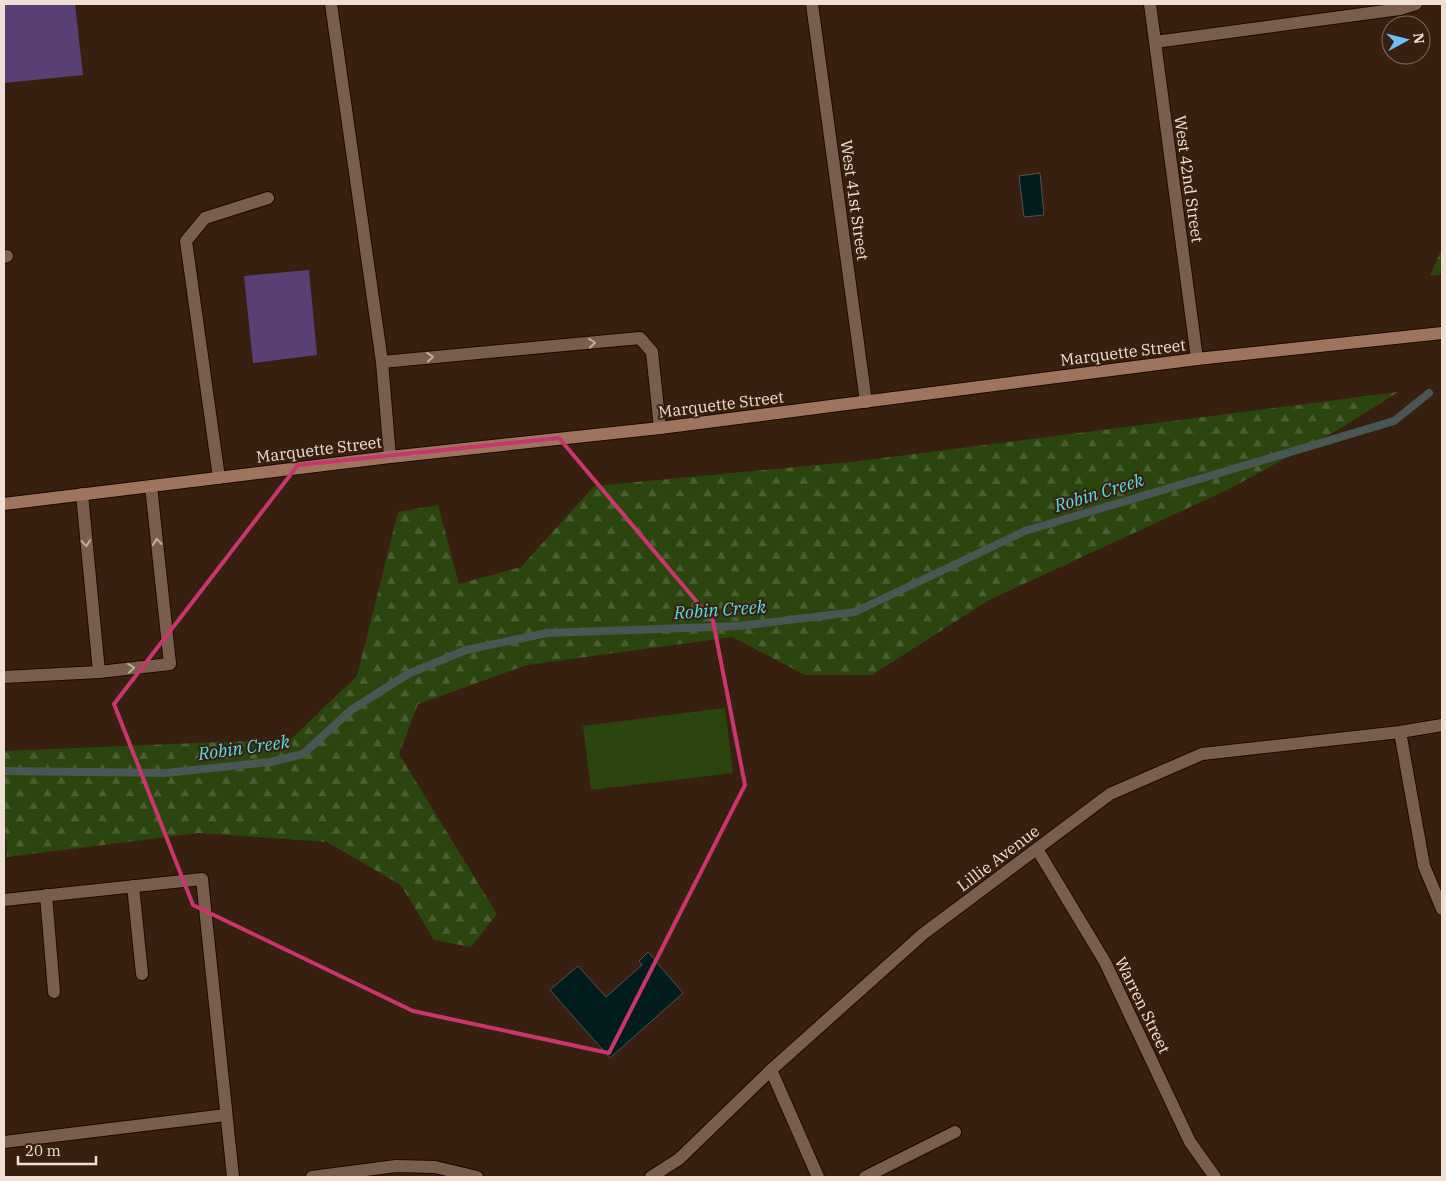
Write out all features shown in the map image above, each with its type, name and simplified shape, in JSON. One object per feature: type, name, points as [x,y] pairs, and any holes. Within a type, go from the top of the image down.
[{"type":"street","points":[[331,4],[382,362],[390,457]]},
{"type":"street","name":"West 41st Street","points":[[812,4],[866,402]]},
{"type":"street","name":"West 42nd Street","points":[[1150,4],[1197,359]]},
{"type":"street","points":[[1155,42],[1400,10],[1416,4]]},
{"type":"street","points":[[218,478],[186,241],[204,218],[268,198]]},
{"type":"street","name":"Marquette Street","points":[[4,504],[390,457],[660,428],[1197,359],[1442,333]]},
{"type":"street","points":[[382,362],[640,338],[652,352],[660,428]]},
{"type":"street","points":[[4,677],[98,672],[170,664],[151,486]]},
{"type":"street","points":[[82,494],[98,672]]},
{"type":"street","name":"Lillie Avenue","points":[[651,1177],[679,1159],[771,1070],[923,934],[1110,794],[1202,754],[1400,732],[1442,725]]},
{"type":"street","points":[[1400,732],[1424,866],[1442,909]]},
{"type":"street","name":"Warren Street","points":[[1037,849],[1105,962],[1190,1142],[1215,1177]]},
{"type":"street","points":[[4,900],[202,879],[233,1177]]},
{"type":"street","points":[[133,886],[142,974]]},
{"type":"street","points":[[46,896],[54,992]]},
{"type":"street","points":[[771,1070],[818,1177]]},
{"type":"street","points":[[4,1142],[226,1115]]},
{"type":"street","points":[[865,1177],[955,1132]]},
{"type":"street","points":[[312,1177],[396,1166],[435,1167],[477,1177]]},
{"type":"highlighted area","points":[[559,438],[713,621],[745,785],[609,1053],[413,1011],[193,905],[114,704],[298,465]]},
{"type":"green space","points":[[1442,248],[1442,274],[1430,276]]},
{"type":"green space","points":[[1398,392],[1336,431],[1227,490],[989,600],[872,675],[805,675],[732,637],[527,665],[418,704],[399,754],[497,914],[471,947],[434,940],[401,885],[327,842],[199,833],[7,857],[4,812],[4,751],[291,739],[357,676],[398,512],[438,505],[459,584],[521,567],[594,486],[859,461]]},
{"type":"green space","points":[[725,708],[733,773],[591,790],[583,726]]},
{"type":"water","points":[[1040,173],[1044,215],[1024,217],[1019,176]]},
{"type":"water","points":[[648,952],[683,993],[610,1058],[550,990],[578,966],[606,997],[642,965],[639,961]]},
{"type":"building","points":[[4,4],[75,4],[83,75],[4,83]]},
{"type":"building","points":[[309,270],[317,355],[253,363],[244,276]]},
{"type":"waterway","name":"Robin Creek","points":[[4,771],[165,773],[271,762],[303,754],[351,710],[408,674],[466,650],[547,633],[740,626],[855,612],[1025,531],[1394,421],[1429,393]]}]
